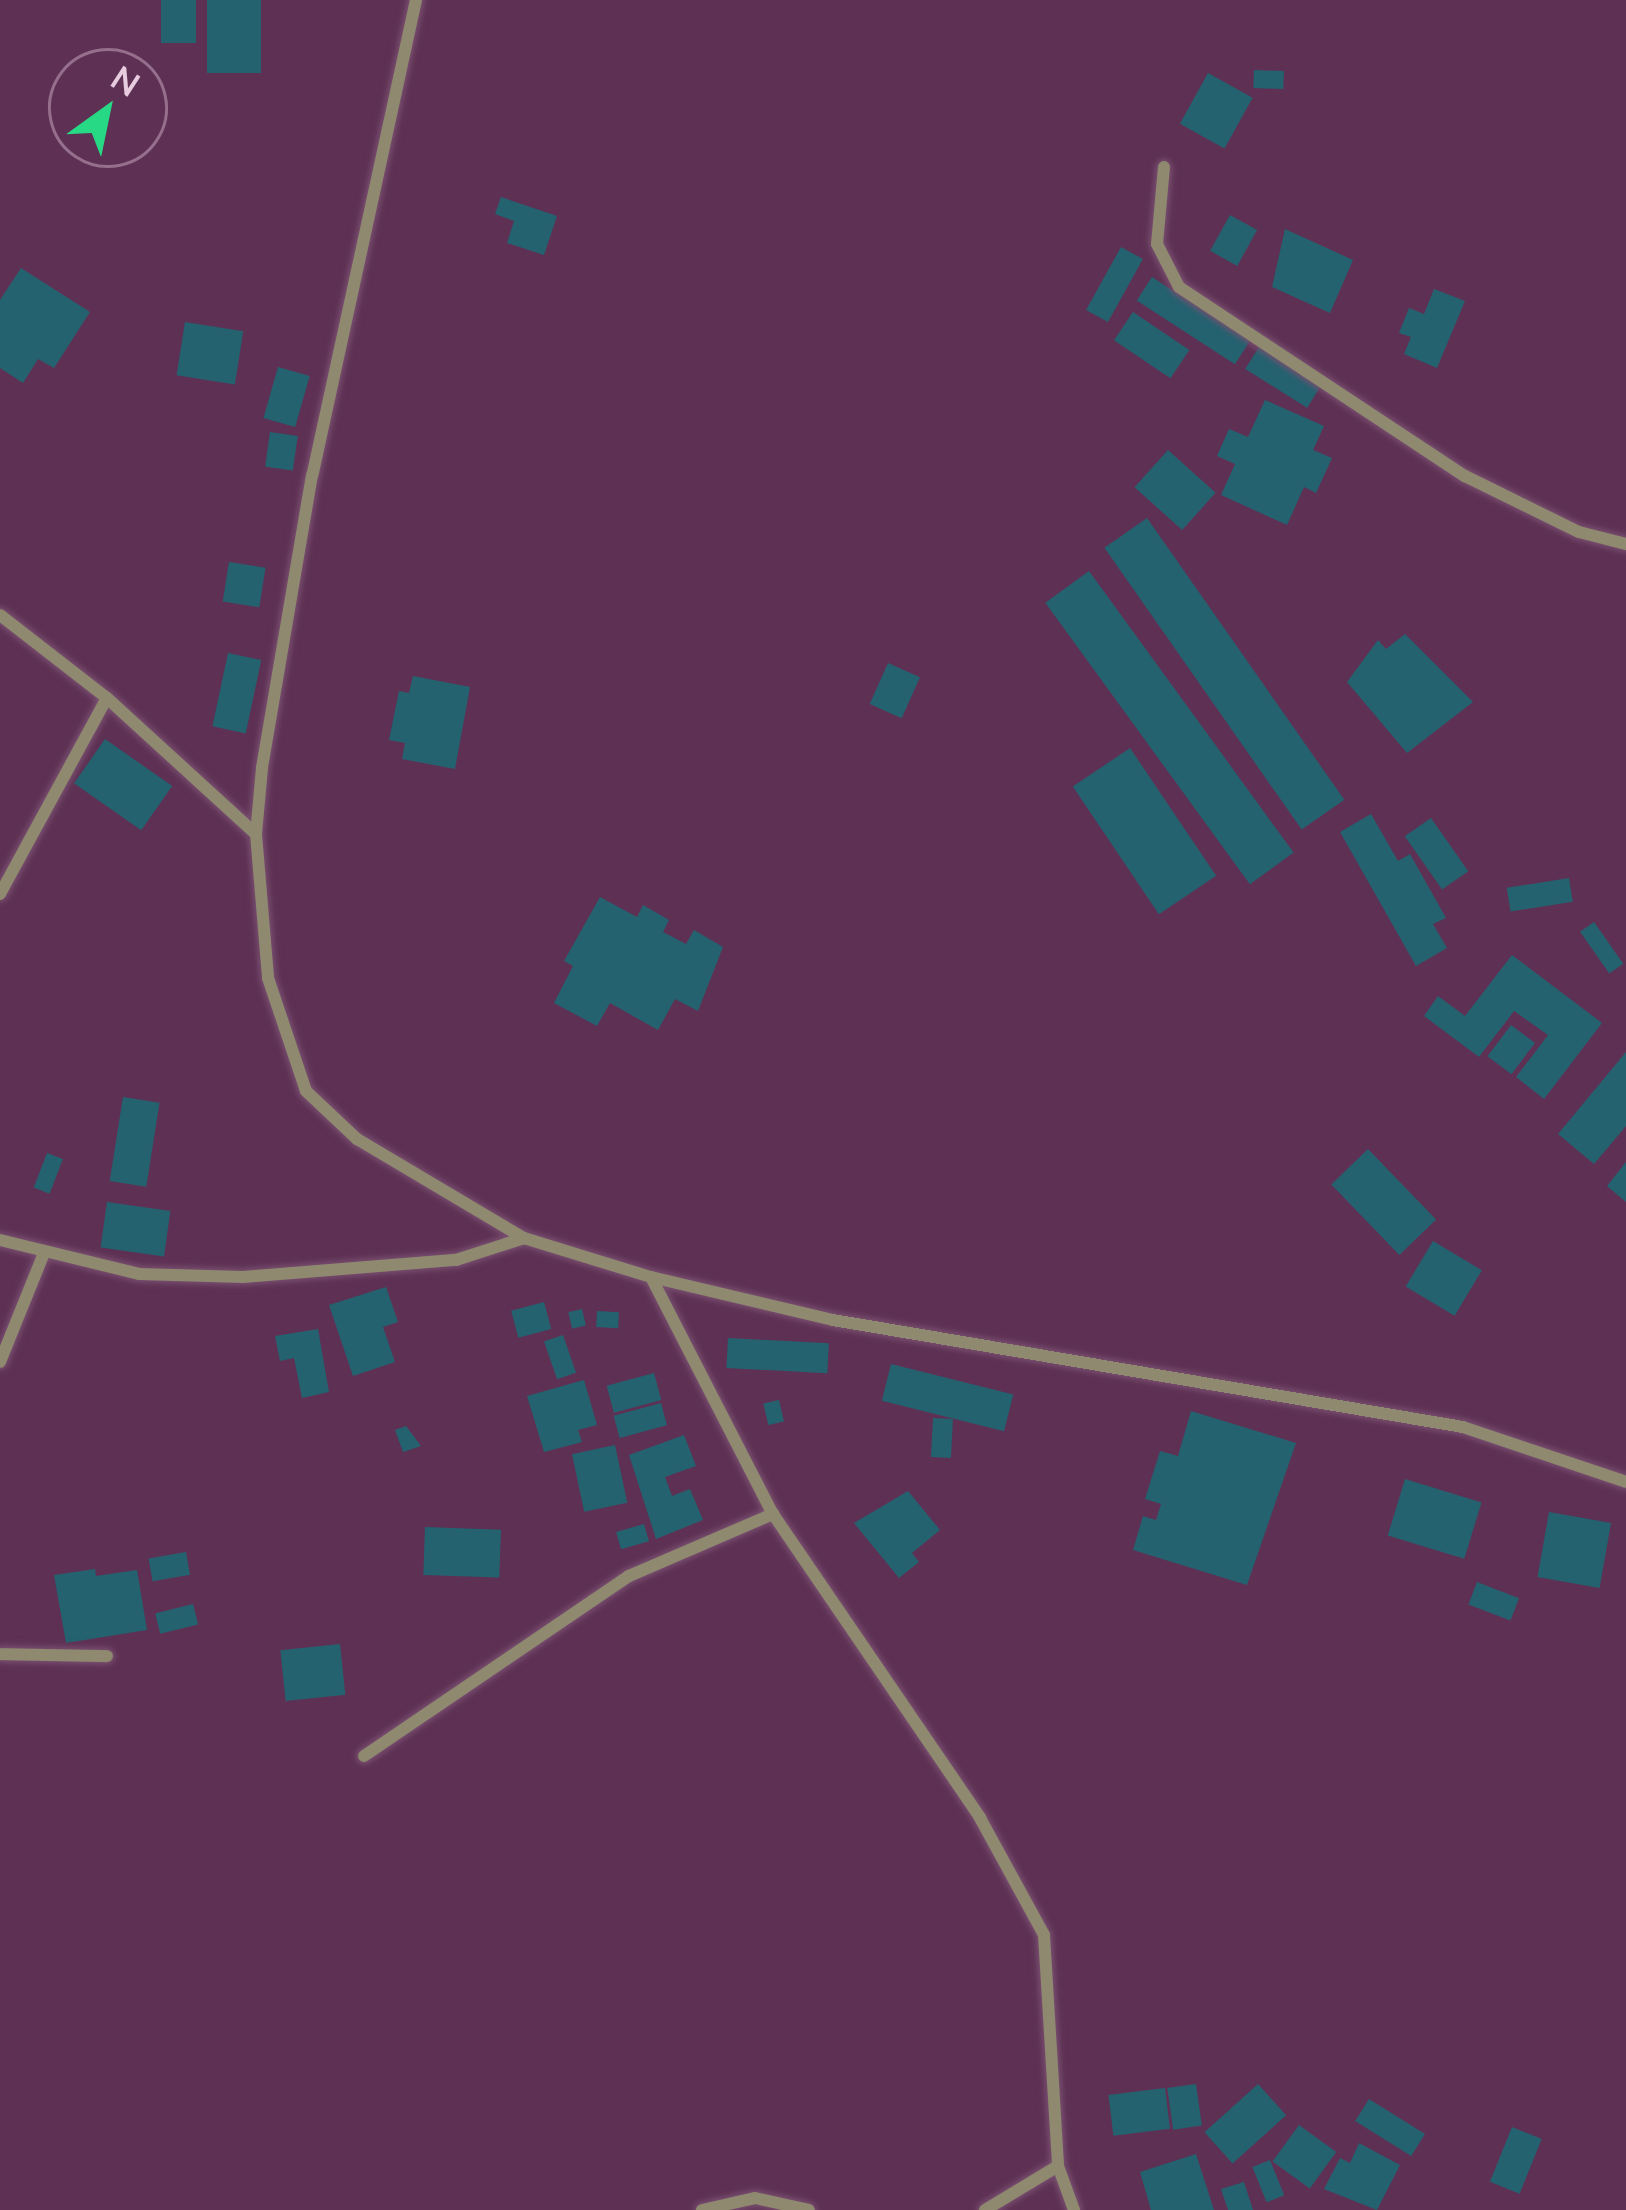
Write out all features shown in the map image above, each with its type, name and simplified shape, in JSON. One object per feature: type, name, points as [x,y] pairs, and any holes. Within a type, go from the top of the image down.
[{"type":"street","points":[[416,0],[312,475],[256,834],[268,978],[306,1091],[357,1139],[524,1238],[651,1277],[833,1320],[1463,1426],[1626,1482]]},
{"type":"street","points":[[1164,167],[1157,244],[1179,287],[1465,476],[1579,532],[1626,544]]},
{"type":"street","points":[[0,615],[107,698],[256,834]]},
{"type":"street","points":[[0,894],[107,698]]},
{"type":"street","points":[[0,1240],[140,1274],[243,1277],[456,1260],[524,1238]]},
{"type":"street","points":[[0,1362],[44,1253]]},
{"type":"street","points":[[651,1277],[773,1514],[980,1818],[1044,1935],[1058,2166],[1074,2210]]},
{"type":"street","points":[[364,1756],[629,1576],[773,1514]]},
{"type":"street","points":[[0,1654],[107,1656]]},
{"type":"street","points":[[985,2210],[1058,2166]]},
{"type":"street","points":[[702,2210],[755,2198],[808,2210]]},
{"type":"building","points":[[161,0],[196,0],[196,43],[161,43]]},
{"type":"building","points":[[207,0],[261,0],[261,73],[207,73]]},
{"type":"building","points":[[1254,70],[1284,71],[1283,89],[1253,88]]},
{"type":"building","points":[[1208,73],[1253,98],[1224,148],[1180,124]]},
{"type":"building","points":[[501,197],[557,216],[544,255],[507,243],[514,221],[495,214]]},
{"type":"building","points":[[1230,215],[1257,230],[1237,266],[1210,251]]},
{"type":"building","points":[[1285,229],[1353,260],[1330,313],[1272,287]]},
{"type":"building","points":[[1121,247],[1143,259],[1108,322],[1086,310]]},
{"type":"building","points":[[21,268],[90,312],[54,368],[38,359],[23,383],[0,368],[0,300]]},
{"type":"building","points":[[1152,277],[1250,341],[1235,364],[1137,300]]},
{"type":"building","points":[[1434,289],[1465,301],[1437,368],[1404,354],[1411,337],[1399,333],[1409,308],[1424,314]]},
{"type":"building","points":[[1133,312],[1189,350],[1170,378],[1114,340]]},
{"type":"building","points":[[185,322],[243,331],[235,385],[177,375]]},
{"type":"building","points":[[1259,347],[1321,386],[1307,408],[1245,369]]},
{"type":"building","points":[[278,367],[310,376],[295,427],[263,418]]},
{"type":"building","points":[[1265,400],[1324,426],[1313,450],[1332,458],[1316,493],[1304,487],[1287,525],[1221,495],[1235,464],[1217,456],[1229,429],[1248,437]]},
{"type":"building","points":[[270,432],[298,436],[293,471],[265,467]]},
{"type":"building","points":[[1168,450],[1216,493],[1182,530],[1135,487]]},
{"type":"building","points":[[1147,518],[1344,800],[1302,830],[1104,548]]},
{"type":"building","points":[[229,562],[266,568],[259,607],[223,602]]},
{"type":"building","points":[[1089,571],[1294,853],[1250,884],[1045,603]]},
{"type":"building","points":[[1405,634],[1473,702],[1407,753],[1347,682],[1378,640],[1386,649]]},
{"type":"building","points":[[228,653],[261,660],[246,733],[212,726]]},
{"type":"building","points":[[888,663],[920,677],[902,718],[870,704]]},
{"type":"building","points":[[413,676],[470,687],[455,769],[402,759],[405,743],[389,740],[399,691],[409,693]]},
{"type":"building","points":[[105,739],[172,786],[141,830],[74,783]]},
{"type":"building","points":[[1130,748],[1216,876],[1159,914],[1073,787]]},
{"type":"building","points":[[1371,814],[1398,861],[1410,854],[1446,918],[1433,924],[1447,948],[1416,966],[1340,832]]},
{"type":"building","points":[[1431,818],[1468,871],[1442,890],[1405,836]]},
{"type":"building","points":[[1569,878],[1573,902],[1511,912],[1507,888]]},
{"type":"building","points":[[600,897],[637,917],[643,905],[669,920],[663,932],[686,944],[694,930],[723,947],[698,1011],[675,999],[658,1030],[610,1003],[597,1026],[554,1003],[573,966],[564,961]]},
{"type":"building","points":[[1594,922],[1623,964],[1609,974],[1580,932]]},
{"type":"building","points":[[1512,955],[1602,1023],[1544,1099],[1516,1077],[1548,1035],[1514,1011],[1479,1057],[1424,1016],[1438,996],[1465,1016]]},
{"type":"building","points":[[1511,1025],[1535,1043],[1511,1074],[1488,1056]]},
{"type":"building","points":[[1626,1052],[1626,1126],[1594,1164],[1558,1134]]},
{"type":"building","points":[[123,1097],[160,1103],[146,1187],[110,1181]]},
{"type":"building","points":[[1368,1149],[1436,1219],[1399,1255],[1331,1184]]},
{"type":"building","points":[[47,1153],[63,1159],[50,1194],[34,1188]]},
{"type":"building","points":[[1626,1162],[1626,1202],[1607,1186]]},
{"type":"building","points":[[107,1202],[170,1211],[164,1256],[101,1248]]},
{"type":"building","points":[[1433,1241],[1482,1270],[1455,1316],[1406,1286]]},
{"type":"building","points":[[386,1287],[398,1322],[383,1327],[395,1362],[353,1376],[329,1305]]},
{"type":"building","points":[[544,1302],[551,1329],[518,1338],[511,1311]]},
{"type":"building","points":[[582,1309],[586,1326],[572,1329],[568,1312]]},
{"type":"building","points":[[597,1311],[619,1312],[618,1328],[596,1327]]},
{"type":"building","points":[[318,1329],[329,1392],[302,1398],[294,1358],[280,1361],[275,1336]]},
{"type":"building","points":[[563,1335],[576,1373],[557,1379],[544,1342]]},
{"type":"building","points":[[728,1338],[829,1343],[827,1373],[726,1368]]},
{"type":"building","points":[[891,1364],[1013,1394],[1004,1431],[882,1401]]},
{"type":"building","points":[[654,1373],[661,1400],[614,1413],[607,1386]]},
{"type":"building","points":[[584,1380],[597,1425],[578,1430],[582,1442],[544,1452],[527,1396]]},
{"type":"building","points":[[779,1400],[784,1421],[768,1425],[763,1404]]},
{"type":"building","points":[[661,1403],[667,1425],[620,1438],[614,1416]]},
{"type":"building","points":[[1191,1411],[1296,1443],[1247,1585],[1133,1550],[1143,1516],[1156,1520],[1161,1504],[1145,1499],[1160,1451],[1178,1456]]},
{"type":"building","points":[[933,1418],[953,1419],[951,1458],[931,1457]]},
{"type":"building","points":[[406,1426],[421,1446],[403,1452],[395,1430]]},
{"type":"building","points":[[684,1435],[696,1466],[665,1477],[672,1496],[690,1489],[703,1520],[656,1539],[629,1455]]},
{"type":"building","points":[[615,1445],[627,1503],[584,1512],[572,1454]]},
{"type":"building","points":[[1405,1479],[1482,1502],[1464,1559],[1388,1535]]},
{"type":"building","points":[[908,1491],[940,1530],[912,1553],[919,1562],[899,1578],[854,1523]]},
{"type":"building","points":[[1549,1512],[1611,1523],[1600,1588],[1538,1577]]},
{"type":"building","points":[[644,1524],[649,1541],[621,1549],[616,1532]]},
{"type":"building","points":[[425,1527],[501,1530],[499,1578],[423,1575]]},
{"type":"building","points":[[186,1552],[190,1575],[153,1581],[149,1559]]},
{"type":"building","points":[[95,1569],[96,1576],[137,1570],[147,1630],[66,1643],[54,1575]]},
{"type":"building","points":[[1477,1582],[1519,1598],[1510,1621],[1468,1604]]},
{"type":"building","points":[[193,1604],[198,1624],[160,1634],[155,1613]]},
{"type":"building","points":[[340,1644],[345,1695],[286,1701],[280,1650]]},
{"type":"building","points":[[1196,2084],[1202,2126],[1173,2130],[1167,2088]]},
{"type":"building","points":[[1258,2084],[1286,2115],[1233,2163],[1204,2132]]},
{"type":"building","points":[[1165,2088],[1170,2129],[1113,2136],[1108,2095]]},
{"type":"building","points":[[1369,2099],[1425,2134],[1411,2156],[1355,2121]]},
{"type":"building","points":[[1299,2125],[1336,2152],[1310,2188],[1273,2161]]},
{"type":"building","points":[[1512,2127],[1542,2139],[1520,2194],[1490,2182]]},
{"type":"building","points":[[1359,2143],[1400,2165],[1377,2210],[1324,2189],[1340,2158],[1350,2163]]},
{"type":"building","points":[[1196,2154],[1214,2210],[1151,2210],[1140,2172]]},
{"type":"building","points":[[1270,2160],[1284,2195],[1267,2202],[1252,2167]]},
{"type":"building","points":[[1244,2182],[1253,2210],[1228,2210],[1221,2189]]}]
